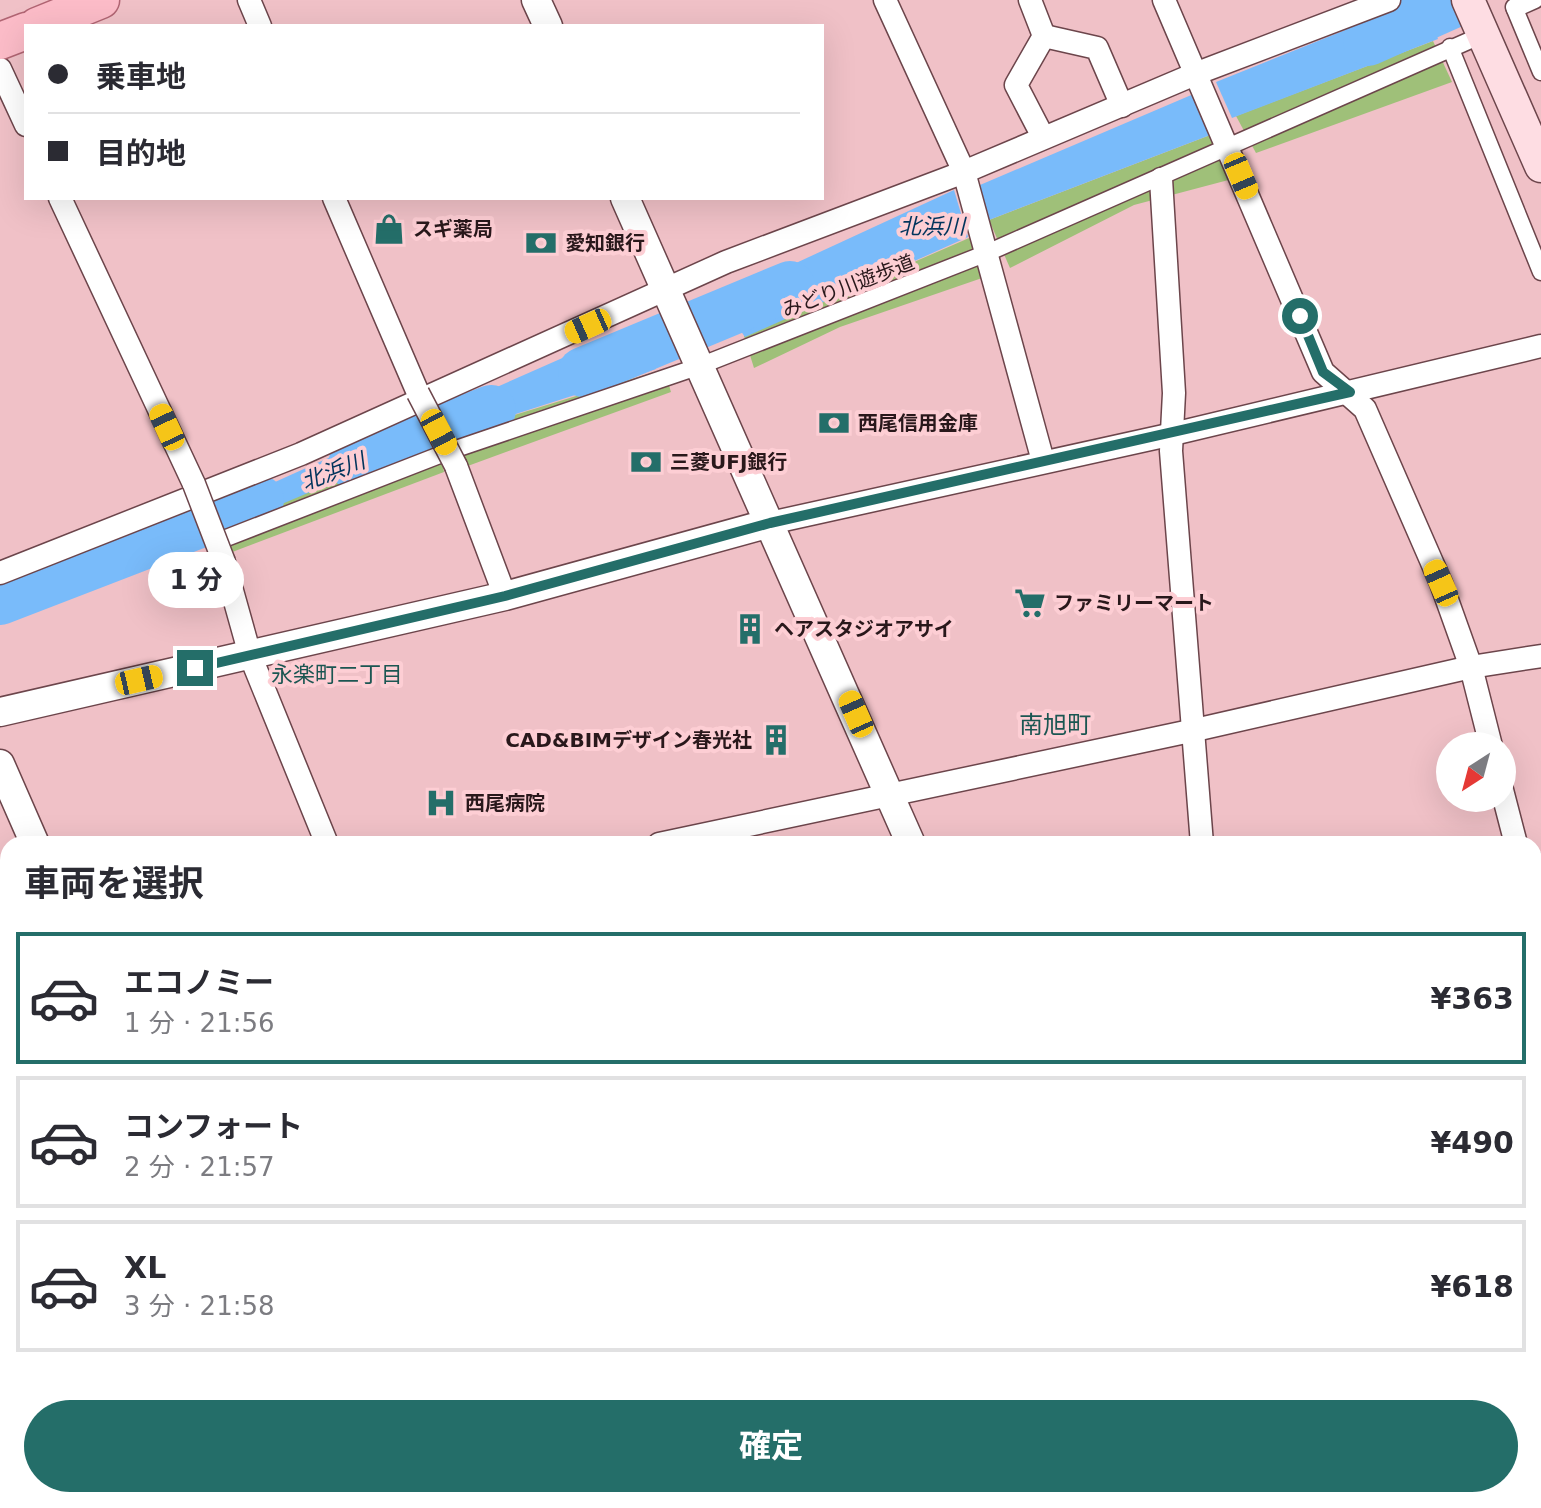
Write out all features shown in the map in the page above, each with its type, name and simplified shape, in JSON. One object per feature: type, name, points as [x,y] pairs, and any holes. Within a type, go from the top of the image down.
[{"type":"main road","points":[[42,24],[101,0]]},
{"type":"main road","points":[[1468,0],[1540,161]]},
{"type":"main road","points":[[0,41],[24,32]]},
{"type":"street","points":[[249,0],[259,24]]},
{"type":"street","points":[[536,0],[547,24]]},
{"type":"street","points":[[885,0],[964,172],[1043,461]]},
{"type":"street","points":[[1030,0],[1044,36]]},
{"type":"street","points":[[1164,0],[1323,372],[1350,392],[1365,409],[1441,583],[1471,667],[1487,732]]},
{"type":"street","points":[[0,573],[301,454],[670,301],[726,262],[964,172],[1195,74],[1389,0]]},
{"type":"street","points":[[1535,0],[1514,8],[1541,72]]},
{"type":"street","name":"みどり川遊歩道","points":[[220,552],[453,458],[987,253],[1161,179],[1482,35]]},
{"type":"street","points":[[1043,137],[1016,85],[1044,36]]},
{"type":"street","points":[[1044,36],[1097,48],[1122,106]]},
{"type":"street","points":[[1450,48],[1541,272]]},
{"type":"street","points":[[0,69],[24,121]]},
{"type":"street","points":[[1161,179],[1173,434],[1171,451],[1202,836]]},
{"type":"street","points":[[61,200],[194,484],[220,552],[250,655],[324,836]]},
{"type":"street","points":[[335,200],[418,393],[453,458],[505,596]]},
{"type":"street","points":[[626,200],[697,365],[893,796],[908,836]]},
{"type":"street","points":[[0,712],[505,596],[770,523],[1173,434],[1541,346]]},
{"type":"street","points":[[698,836],[1195,730],[1471,667],[1541,656]]},
{"type":"street","points":[[0,764],[32,836]]},
{"type":"street","points":[[1508,812],[1514,836]]},
{"type":"green space","points":[[1433,41],[1452,82],[1256,153],[1236,116]]},
{"type":"green space","points":[[1218,132],[1236,178],[1134,205],[1010,268],[989,220]]},
{"type":"green space","points":[[976,235],[985,277],[840,327],[754,368],[744,336]]},
{"type":"green space","points":[[664,369],[671,392],[465,467],[453,434]]},
{"type":"green space","points":[[436,435],[444,472],[227,554],[218,531]]},
{"type":"water","points":[[1424,0],[1438,39],[1232,118],[1216,82]]},
{"type":"water","name":"北浜川","points":[[1196,93],[1218,132],[989,220],[980,185]]},
{"type":"water","name":"北浜川","points":[[954,190],[968,237],[745,337],[718,299]]},
{"type":"water","points":[[635,326],[656,369],[453,434],[440,412]]},
{"type":"water","name":"北浜川","points":[[408,422],[419,446],[218,531],[211,511]]},
{"type":"water","points":[[171,518],[183,550],[0,625],[0,589]]},
{"type":"waterway","name":"北浜川","points":[[1368,41],[1460,0]]},
{"type":"waterway","name":"北浜川","points":[[583,372],[790,286]]},
{"type":"waterway","name":"北浜川","points":[[353,464],[491,410]]},
{"type":"waterway","name":"北浜川","points":[[0,600],[259,500]]},
{"type":"place","name":"スギ薬局","points":[[389,229]]},
{"type":"place","name":"愛知銀行","points":[[541,243]]},
{"type":"place","name":"西尾信用金庫","points":[[834,423]]},
{"type":"place","name":"三菱UFJ銀行","points":[[646,462]]},
{"type":"place","name":"ファミリーマート","points":[[1030,603]]},
{"type":"place","name":"ヘアスタジオアサイ","points":[[750,629]]},
{"type":"place","name":"CAD&BIMデザイン春光社","points":[[776,740]]},
{"type":"place","name":"西尾病院","points":[[441,803]]},
{"type":"district","name":"永楽町二丁目","points":[[337,674]]},
{"type":"district","name":"南旭町","points":[[1055,725]]},
{"type":"route","points":[[195,668],[505,596],[770,523],[1350,392],[1323,372],[1300,316]]}]
